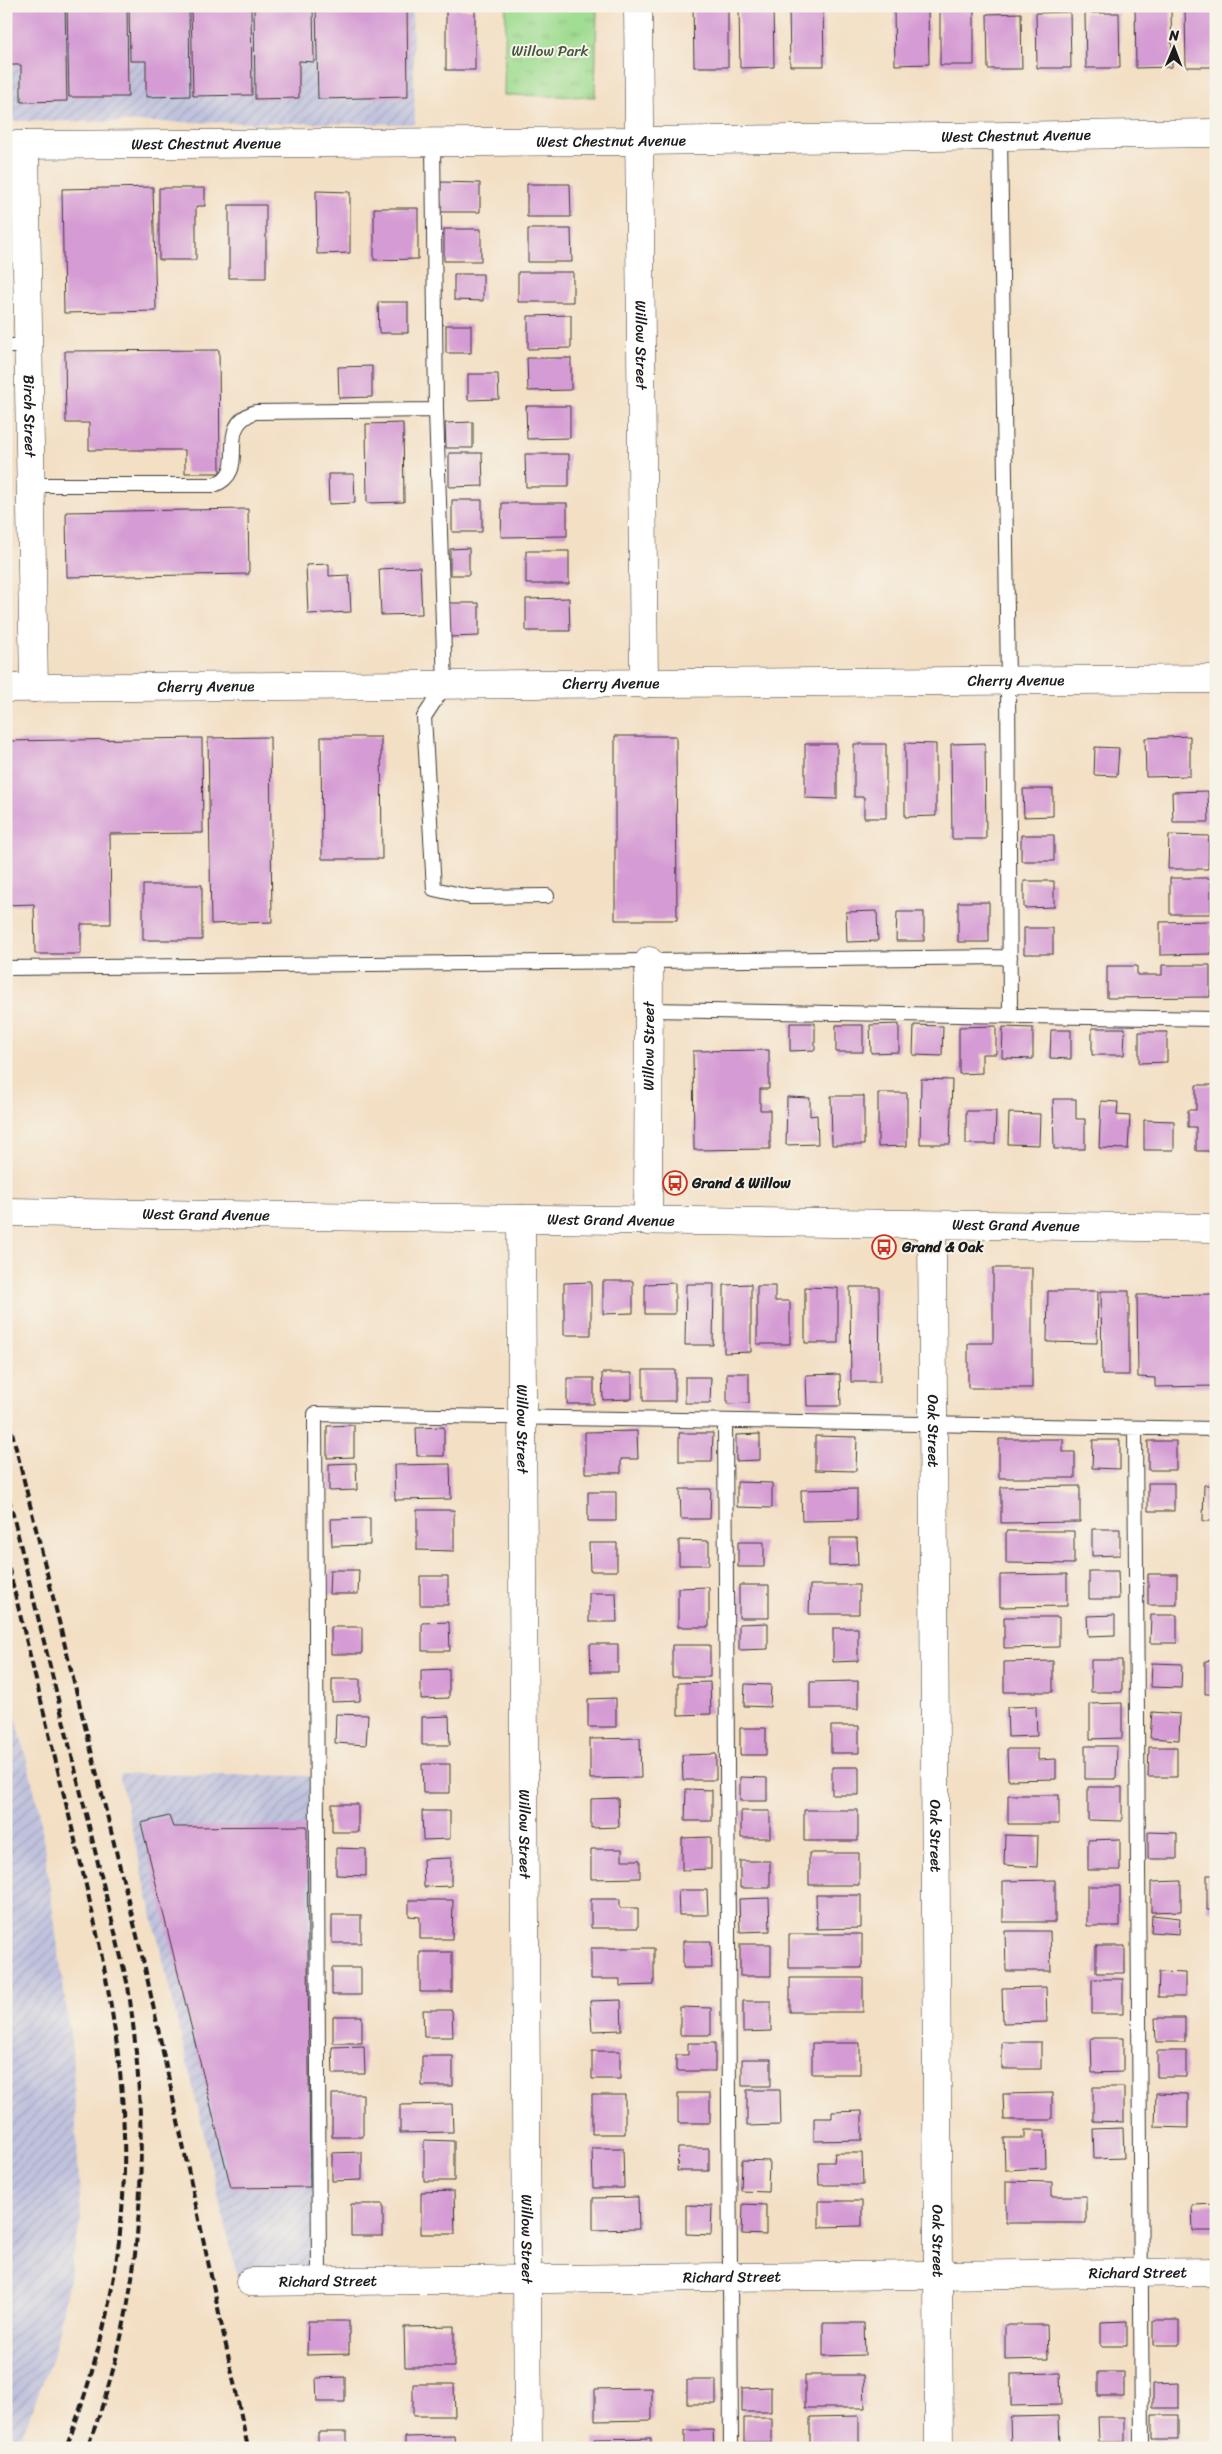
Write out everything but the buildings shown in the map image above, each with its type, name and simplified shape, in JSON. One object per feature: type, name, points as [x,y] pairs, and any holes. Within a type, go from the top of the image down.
[{"type":"street","name":"Willow Street","points":[[638,6],[644,684]]},
{"type":"street","name":"West Chestnut Avenue","points":[[16,145],[640,141],[1216,133]]},
{"type":"street","name":"Birch Street","points":[[16,145],[18,346],[31,486],[34,688]]},
{"type":"street","name":"Cherry Avenue","points":[[6,688],[1216,679]]},
{"type":"street","name":"Willow Street","points":[[648,1221],[649,961]]},
{"type":"street","name":"West Grand Avenue","points":[[6,1212],[1216,1228]]},
{"type":"street","name":"Willow Street","points":[[521,1219],[528,2448]]},
{"type":"street","name":"Oak Street","points":[[932,1225],[940,2448]]},
{"type":"street","name":"Richard Street","points":[[250,2282],[1216,2272]]},
{"type":"lane","points":[[1000,136],[1008,681],[1010,1016]]},
{"type":"lane","points":[[433,143],[436,410],[445,685],[424,718],[434,889],[470,897],[547,896]]},
{"type":"lane","points":[[31,486],[214,485],[224,481],[232,469],[234,430],[242,417],[255,412],[436,410]]},
{"type":"lane","points":[[6,968],[1010,957]]},
{"type":"lane","points":[[649,1010],[1216,1019]]},
{"type":"lane","points":[[319,2282],[316,1414],[1216,1429]]},
{"type":"lane","points":[[725,1421],[730,2448]]},
{"type":"lane","points":[[1135,1428],[1142,2448]]},
{"type":"shaded area","points":[[6,6],[412,6],[415,124],[6,121]]},
{"type":"shaded area","points":[[6,1678],[39,1809],[72,2049],[81,2218],[55,2350],[17,2448],[6,2448]]},
{"type":"shaded area","points":[[119,1774],[312,1776],[319,2282],[239,2283]]},
{"type":"green space","name":"Willow Park","points":[[506,6],[597,6],[595,97],[504,95]]},
{"type":"railway","points":[[6,1408],[145,1968],[248,2448]]},
{"type":"railway","points":[[6,1486],[128,1986],[140,2103],[141,2162],[132,2278],[122,2335],[107,2392],[87,2448]]},
{"type":"railway","points":[[6,1557],[102,1955],[116,2041],[124,2127],[122,2207],[114,2277],[99,2347],[66,2448]]},
{"type":"place","name":"Grand & Willow","points":[[675,1183]]},
{"type":"place","name":"Grand & Oak","points":[[884,1247]]}]
